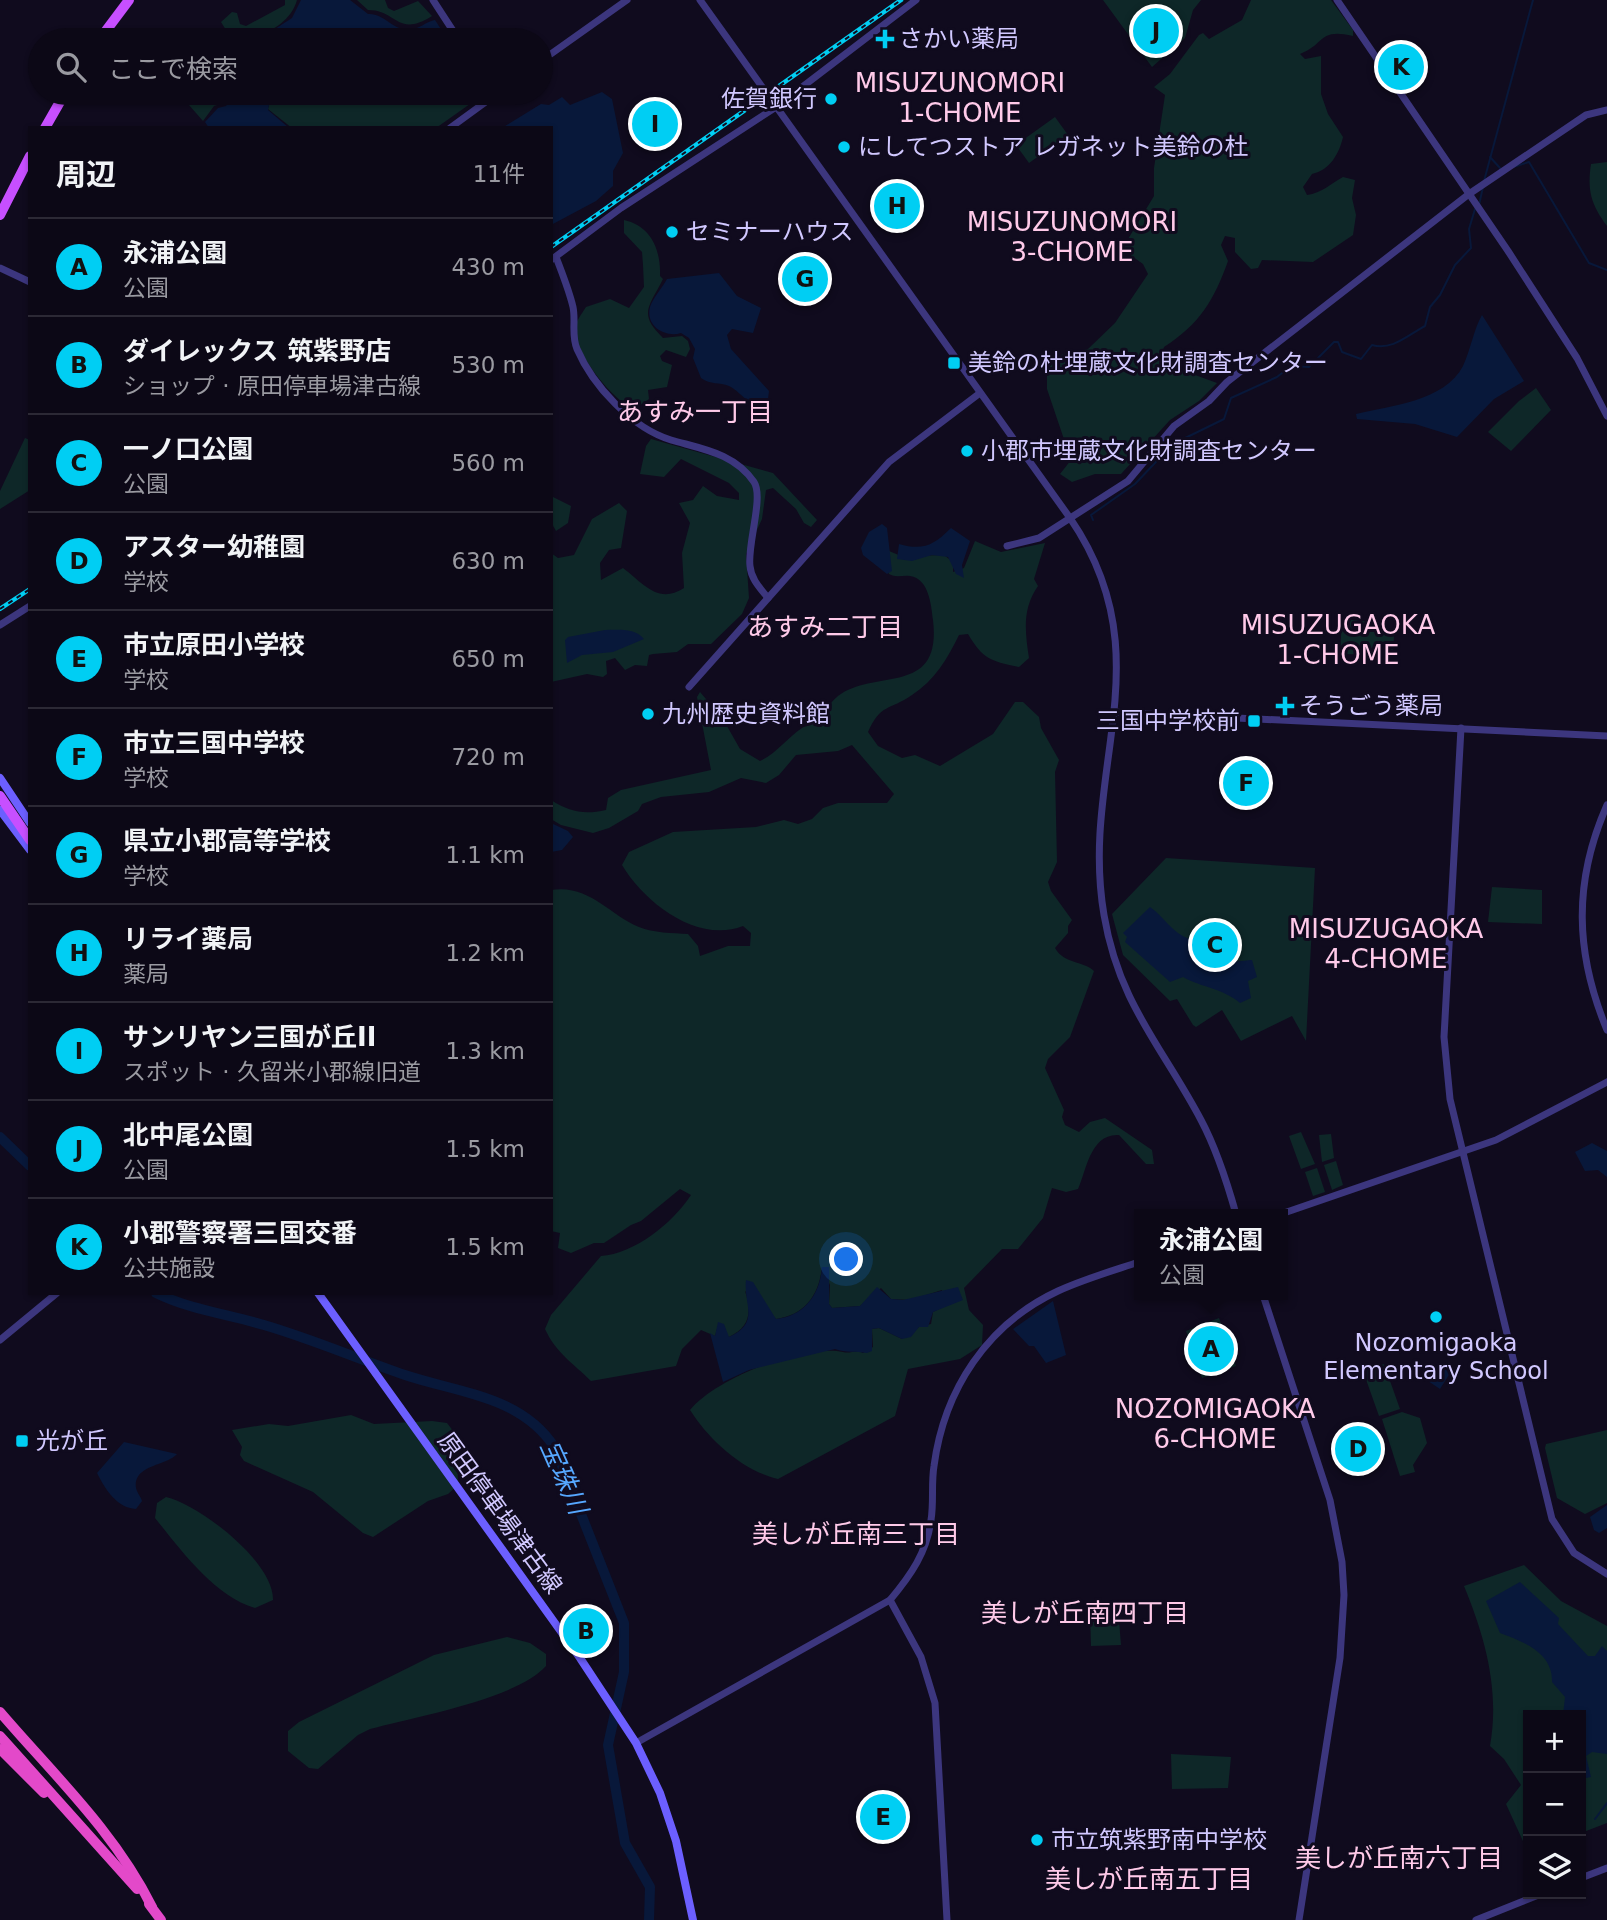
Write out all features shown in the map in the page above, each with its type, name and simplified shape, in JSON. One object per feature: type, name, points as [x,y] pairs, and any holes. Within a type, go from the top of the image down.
[{"type":"highway","points":[[0,1712],[62,1780],[106,1835],[161,1920]]},
{"type":"highway","points":[[0,1736],[152,1907]]},
{"type":"highway","points":[[0,1749],[121,1871]]},
{"type":"main road","points":[[108,28],[129,0]]},
{"type":"main road","points":[[46,126],[58,105]]},
{"type":"main road","points":[[0,215],[28,160]]},
{"type":"main road","points":[[0,778],[28,820]]},
{"type":"main road","points":[[0,796],[28,837]]},
{"type":"main road","points":[[0,810],[28,847]]},
{"type":"main road","name":"原田停車場津古線","points":[[319,1295],[606,1695],[636,1743],[660,1793],[676,1840],[693,1920]]},
{"type":"street","points":[[433,0],[451,28]]},
{"type":"street","points":[[553,52],[627,0]]},
{"type":"street","points":[[700,0],[1070,518],[1095,558],[1109,595],[1118,656],[1100,849],[1101,895],[1109,943],[1123,985],[1141,1023],[1211,1141],[1234,1209]]},
{"type":"street","points":[[768,598],[755,581],[750,566],[752,524],[758,501],[755,483],[723,454],[667,439],[631,418],[600,385],[577,348],[572,329],[574,310],[554,258],[621,208],[776,107],[916,0]]},
{"type":"street","points":[[1337,0],[1577,358],[1607,416]]},
{"type":"street","points":[[453,126],[480,105]]},
{"type":"street","points":[[1007,546],[1039,538],[1128,481],[1174,426],[1469,194],[1586,115],[1607,110]]},
{"type":"street","points":[[0,268],[28,281]]},
{"type":"street","points":[[690,687],[889,462],[980,393]]},
{"type":"street","points":[[0,625],[28,607]]},
{"type":"street","points":[[1114,712],[1607,736]]},
{"type":"street","points":[[1461,728],[1444,1037],[1450,1099],[1552,1519],[1574,1553],[1607,1574]]},
{"type":"street","points":[[1607,805],[1588,852],[1580,904],[1589,965],[1607,1030]]},
{"type":"street","points":[[1288,1212],[1464,1153],[1521,1128],[1607,1082]]},
{"type":"street","points":[[636,1743],[890,1600],[918,1564],[932,1519],[933,1471],[943,1419],[956,1390],[981,1351],[1004,1326],[1040,1300],[1066,1287],[1134,1264]]},
{"type":"street","points":[[0,1340],[55,1295]]},
{"type":"street","points":[[1265,1300],[1330,1500],[1344,1595],[1340,1658],[1299,1920]]},
{"type":"street","points":[[890,1600],[921,1657],[936,1703],[947,1920]]},
{"type":"street","points":[[1586,1876],[1607,1868]]},
{"type":"street","points":[[1476,1920],[1528,1899]]},
{"type":"green space","points":[[285,0],[297,0],[288,17],[275,28],[225,28],[221,22],[232,12],[237,13],[240,24],[246,26],[285,5]]},
{"type":"green space","points":[[357,0],[385,0],[388,8],[394,11],[418,1],[432,16],[420,22],[404,24],[378,11],[368,10]]},
{"type":"green space","points":[[1103,0],[1201,0],[1193,10],[1185,38],[1152,67]]},
{"type":"green space","points":[[1251,0],[1331,0],[1353,30],[1353,36],[1328,36],[1300,54],[1305,59],[1321,56],[1321,94],[1328,114],[1343,137],[1333,160],[1324,169],[1312,174],[1303,187],[1307,195],[1322,190],[1343,177],[1355,180],[1352,198],[1356,215],[1353,235],[1313,262],[1262,260],[1258,268],[1251,269],[1235,252],[1235,238],[1225,236],[1221,245],[1228,261],[1217,288],[1196,320],[1164,347],[1161,357],[1171,367],[1180,363],[1184,371],[1217,383],[1199,401],[1170,420],[1121,474],[1095,474],[1072,482],[1060,474],[1071,460],[1047,389],[1047,370],[1054,360],[1063,354],[1088,349],[1115,323],[1148,274],[1143,264],[1122,249],[1154,196],[1154,168],[1165,95],[1154,87],[1170,74],[1199,35],[1203,33],[1209,39],[1242,20]]},
{"type":"green space","points":[[189,105],[217,105],[214,106],[203,121]]},
{"type":"green space","points":[[269,105],[469,105],[439,126],[289,126],[268,109]]},
{"type":"green space","points":[[1055,117],[1068,135],[1029,163],[1016,145]]},
{"type":"green space","points":[[1607,162],[1607,226],[1591,197],[1590,182],[1591,164]]},
{"type":"green space","points":[[624,220],[648,233],[659,257],[660,276],[663,279],[648,309],[650,322],[663,338],[682,336],[688,341],[690,349],[686,357],[666,350],[660,356],[662,361],[672,365],[667,387],[648,390],[649,399],[634,409],[616,397],[597,376],[582,353],[575,333],[577,322],[586,307],[610,299],[629,308],[644,287],[642,252],[624,233]]},
{"type":"green space","points":[[1536,388],[1551,410],[1511,451],[1488,432]]},
{"type":"green space","points":[[25,438],[28,439],[28,491],[0,509],[0,491]]},
{"type":"green space","points":[[651,439],[773,473],[817,520],[811,527],[804,523],[796,509],[773,488],[766,490],[762,519],[746,554],[749,598],[742,614],[711,644],[688,644],[677,652],[649,655],[647,666],[635,665],[625,670],[615,658],[606,661],[607,674],[603,677],[587,674],[553,682],[553,554],[558,558],[574,555],[592,519],[619,503],[627,511],[621,548],[609,550],[600,563],[601,580],[623,568],[651,590],[666,594],[675,593],[684,588],[682,553],[690,523],[679,503],[693,500],[703,486],[717,496],[739,500],[739,493],[729,483],[681,459],[664,477],[640,474],[646,446]]},
{"type":"green space","points":[[553,497],[571,506],[568,523],[556,531],[553,526]]},
{"type":"green space","points":[[975,541],[1001,552],[1045,543],[1034,579],[1038,586],[1027,612],[1029,658],[1019,667],[1001,663],[983,654],[968,634],[959,635],[934,676],[912,695],[877,716],[868,732],[878,746],[902,758],[915,755],[940,766],[993,734],[1015,702],[1023,702],[1039,717],[1041,728],[1059,760],[1055,772],[1057,862],[1048,882],[1051,891],[1072,920],[1068,933],[1055,948],[1063,957],[1094,971],[1070,1037],[1048,1059],[1045,1068],[1064,1110],[1062,1117],[1065,1125],[1079,1132],[1090,1122],[1105,1118],[1152,1150],[1154,1164],[1146,1164],[1119,1135],[1101,1140],[1091,1155],[1078,1189],[1066,1192],[1052,1188],[1043,1218],[1018,1249],[1002,1249],[964,1288],[969,1310],[983,1325],[982,1345],[960,1359],[908,1369],[895,1416],[778,1479],[752,1469],[728,1453],[690,1410],[719,1386],[739,1375],[784,1358],[826,1351],[863,1353],[873,1347],[872,1329],[879,1328],[902,1339],[919,1327],[931,1324],[933,1312],[941,1308],[942,1290],[910,1300],[891,1299],[881,1288],[860,1306],[832,1308],[829,1304],[830,1285],[822,1267],[818,1286],[809,1302],[786,1317],[776,1319],[745,1291],[749,1312],[741,1329],[729,1337],[717,1329],[715,1336],[701,1330],[682,1349],[676,1366],[591,1381],[565,1357],[545,1329],[551,1315],[601,1256],[626,1250],[652,1235],[674,1216],[691,1195],[680,1189],[641,1221],[604,1243],[594,1243],[571,1253],[558,1248],[560,1233],[553,1231],[553,890],[576,891],[645,929],[688,934],[698,946],[700,956],[728,946],[750,946],[751,933],[743,926],[725,930],[708,929],[690,924],[658,905],[644,893],[622,865],[629,852],[673,832],[756,827],[784,820],[798,824],[812,819],[823,808],[838,803],[887,803],[894,794],[852,745],[838,751],[796,755],[779,775],[766,783],[741,778],[709,792],[661,797],[642,804],[638,811],[609,828],[593,833],[561,825],[553,820],[553,801],[577,811],[606,810],[608,798],[621,790],[711,770],[697,697],[700,692],[723,719],[740,749],[760,761],[802,728],[812,724],[838,696],[853,688],[917,671],[927,660],[933,644],[930,600],[925,587],[916,578],[889,574],[886,565],[889,551],[901,556],[944,555],[953,562],[953,572],[964,568]]},
{"type":"green space","points":[[1342,619],[1384,623],[1394,636],[1393,655],[1340,654]]},
{"type":"green space","points":[[1166,858],[1315,868],[1306,1041],[1292,1016],[1241,1041],[1222,1010],[1196,1027],[1177,999],[1170,1001],[1123,955],[1112,914]]},
{"type":"green space","points":[[1492,887],[1542,890],[1542,924],[1488,922]]},
{"type":"green space","points":[[1301,1132],[1315,1164],[1301,1169],[1289,1136]]},
{"type":"green space","points":[[1331,1134],[1334,1158],[1322,1162],[1319,1135]]},
{"type":"green space","points":[[1336,1161],[1343,1185],[1332,1190],[1324,1165]]},
{"type":"green space","points":[[1317,1168],[1325,1192],[1313,1196],[1305,1172]]},
{"type":"green space","points":[[1219,1318],[1236,1366],[1202,1378],[1186,1331]]},
{"type":"green space","points":[[1384,1364],[1400,1409],[1379,1416],[1363,1371]]},
{"type":"green space","points":[[1402,1412],[1420,1418],[1427,1443],[1413,1465],[1415,1472],[1400,1476],[1382,1419]]},
{"type":"green space","points":[[351,1415],[374,1424],[432,1421],[447,1423],[457,1436],[458,1485],[448,1494],[428,1501],[373,1537],[363,1533],[313,1492],[244,1461],[240,1455],[242,1447],[232,1430],[269,1424],[288,1426]]},
{"type":"green space","points":[[1607,1430],[1607,1503],[1585,1514],[1557,1498],[1546,1444]]},
{"type":"green space","points":[[166,1497],[197,1511],[233,1537],[261,1569],[270,1585],[273,1600],[255,1608],[240,1602],[212,1583],[155,1518],[157,1503]]},
{"type":"green space","points":[[1524,1565],[1561,1601],[1607,1626],[1607,1823],[1586,1831],[1586,1710],[1523,1710],[1523,1841],[1506,1804],[1521,1785],[1504,1759],[1490,1746],[1493,1705],[1489,1664],[1464,1586]]},
{"type":"green space","points":[[1118,1608],[1121,1645],[1091,1646],[1090,1611]]},
{"type":"green space","points":[[507,1637],[530,1643],[546,1654],[546,1666],[532,1678],[489,1697],[370,1729],[358,1735],[318,1769],[309,1768],[288,1751],[288,1731],[299,1722],[434,1655]]},
{"type":"green space","points":[[1171,1754],[1231,1757],[1228,1788],[1172,1789]]},
{"type":"water","points":[[301,0],[350,0],[368,14],[379,16],[400,28],[277,28],[292,18]]},
{"type":"water","points":[[435,20],[440,28],[417,28],[429,22]]},
{"type":"water","points":[[602,92],[612,99],[623,153],[613,171],[613,186],[596,201],[553,224],[553,126],[505,126],[539,105],[553,105],[562,97],[570,105]]},
{"type":"water","points":[[269,105],[268,110],[287,126],[208,126],[205,122],[218,108]]},
{"type":"water","points":[[719,273],[737,296],[761,308],[753,333],[732,329],[727,335],[731,349],[769,391],[768,399],[759,404],[729,386],[701,378],[693,358],[695,349],[689,338],[681,333],[669,334],[658,329],[649,314],[653,300],[667,279]]},
{"type":"water","points":[[1482,315],[1524,381],[1494,399],[1457,437],[1415,424],[1357,419],[1356,414],[1416,400],[1455,378],[1463,366]]},
{"type":"water","points":[[882,524],[887,528],[892,571],[887,574],[863,555],[861,548],[869,532]]},
{"type":"water","points":[[951,528],[970,541],[962,565],[964,578],[956,574],[948,557],[932,555],[912,561],[897,559],[899,544],[915,547],[928,545]]},
{"type":"water","points":[[605,630],[631,631],[644,639],[613,652],[582,655],[567,663],[565,640],[568,637]]},
{"type":"water","points":[[553,824],[568,831],[573,837],[562,850],[553,852]]},
{"type":"water","points":[[1150,907],[1177,933],[1198,940],[1215,959],[1226,962],[1252,960],[1257,977],[1248,981],[1251,998],[1240,1003],[1226,994],[1183,977],[1170,982],[1125,942],[1127,937],[1123,933]]},
{"type":"water","points":[[1592,1143],[1607,1151],[1607,1177],[1598,1170],[1585,1171],[1575,1152]]},
{"type":"water","points":[[822,1267],[829,1267],[829,1304],[832,1308],[860,1306],[877,1287],[891,1299],[903,1300],[958,1287],[963,1300],[933,1312],[928,1327],[919,1327],[911,1337],[902,1339],[879,1328],[872,1329],[872,1351],[867,1353],[835,1349],[749,1370],[723,1382],[710,1333],[715,1336],[718,1322],[724,1324],[729,1337],[745,1325],[748,1319],[746,1280],[753,1282],[776,1319],[795,1314],[809,1302],[818,1287]]},
{"type":"water","points":[[1053,1301],[1066,1355],[1046,1363],[1034,1346],[1029,1346],[1013,1329]]},
{"type":"water","points":[[1440,1362],[1452,1370],[1440,1389],[1428,1381]]},
{"type":"water","points":[[124,1442],[177,1454],[138,1476],[137,1491],[142,1501],[136,1509],[117,1501],[97,1473]]},
{"type":"water","points":[[1607,1505],[1607,1528],[1599,1533],[1594,1530],[1590,1517]]},
{"type":"water","points":[[1520,1582],[1559,1618],[1558,1624],[1588,1656],[1595,1656],[1602,1646],[1607,1651],[1607,1754],[1592,1752],[1586,1756],[1586,1710],[1564,1710],[1565,1697],[1552,1682],[1548,1663],[1527,1645],[1500,1633],[1486,1601]]},
{"type":"water","points":[[1586,1756],[1591,1777],[1586,1778]]},
{"type":"waterway","points":[[1484,181],[1533,0]]},
{"type":"waterway","points":[[1490,157],[1500,168]]},
{"type":"waterway","points":[[1513,167],[1529,162],[1589,263],[1607,270]]},
{"type":"waterway","points":[[1479,205],[1483,187]]},
{"type":"waterway","points":[[1093,520],[1091,515],[1135,484],[1173,444],[1224,419],[1231,398],[1277,377],[1291,366],[1309,367],[1334,342],[1338,342],[1342,352],[1361,359],[1372,345],[1393,344],[1425,326],[1430,307],[1440,295],[1455,265],[1471,248],[1469,229],[1475,209]]},
{"type":"waterway","name":"宝珠川","points":[[0,1137],[28,1164]]},
{"type":"waterway","name":"宝珠川","points":[[160,1295],[196,1308],[282,1331],[405,1375],[488,1399],[525,1417],[555,1448],[624,1623],[624,1672],[608,1745],[625,1843],[650,1887],[649,1920]]},
{"type":"waterway","points":[[1595,1819],[1607,1803]]},
{"type":"railway","points":[[553,246],[901,0]]},
{"type":"railway","points":[[0,609],[28,590]]},
{"type":"place","name":"北中尾公園","points":[[1156,31]]},
{"type":"place","name":"さかい薬局","points":[[885,39]]},
{"type":"place","name":"小郡警察署三国交番","points":[[1401,67]]},
{"type":"place","name":"佐賀銀行","points":[[831,99]]},
{"type":"place","name":"サンリヤン三国が丘II","points":[[655,124]]},
{"type":"place","name":"にしてつストア レガネット美鈴の杜","points":[[844,147]]},
{"type":"place","name":"リライ薬局","points":[[897,206]]},
{"type":"place","name":"セミナーハウス","points":[[672,232]]},
{"type":"place","name":"県立小郡高等学校","points":[[805,279]]},
{"type":"place","name":"美鈴の杜埋蔵文化財調査センター","points":[[954,363]]},
{"type":"place","name":"小郡市埋蔵文化財調査センター","points":[[967,451]]},
{"type":"place","name":"そうごう薬局","points":[[1285,706]]},
{"type":"place","name":"九州歴史資料館","points":[[648,714]]},
{"type":"place","name":"三国中学校前","points":[[1254,721]]},
{"type":"place","name":"市立三国中学校","points":[[1246,783]]},
{"type":"place","name":"一ノ口公園","points":[[1215,945]]},
{"type":"place","name":"Nozomigaoka Elementary School","points":[[1436,1317]]},
{"type":"place","name":"永浦公園","points":[[1211,1349]]},
{"type":"place","name":"光が丘","points":[[22,1441]]},
{"type":"place","name":"アスター幼稚園","points":[[1358,1449]]},
{"type":"place","name":"ダイレックス 筑紫野店","points":[[586,1631]]},
{"type":"place","name":"市立原田小学校","points":[[883,1817]]},
{"type":"place","name":"市立筑紫野南中学校","points":[[1037,1840]]},
{"type":"district","name":"MISUZUNOMORI 1-CHOME","points":[[960,98]]},
{"type":"district","name":"MISUZUNOMORI 3-CHOME","points":[[1072,237]]},
{"type":"district","name":"あすみ一丁目","points":[[695,412]]},
{"type":"district","name":"あすみ二丁目","points":[[825,627]]},
{"type":"district","name":"MISUZUGAOKA 1-CHOME","points":[[1338,640]]},
{"type":"district","name":"MISUZUGAOKA 4-CHOME","points":[[1386,944]]},
{"type":"district","name":"NOZOMIGAOKA 6-CHOME","points":[[1215,1424]]},
{"type":"district","name":"美しが丘南三丁目","points":[[856,1534]]},
{"type":"district","name":"美しが丘南四丁目","points":[[1085,1613]]},
{"type":"district","name":"美しが丘南六丁目","points":[[1399,1858]]},
{"type":"district","name":"美しが丘南五丁目","points":[[1149,1879]]}]
